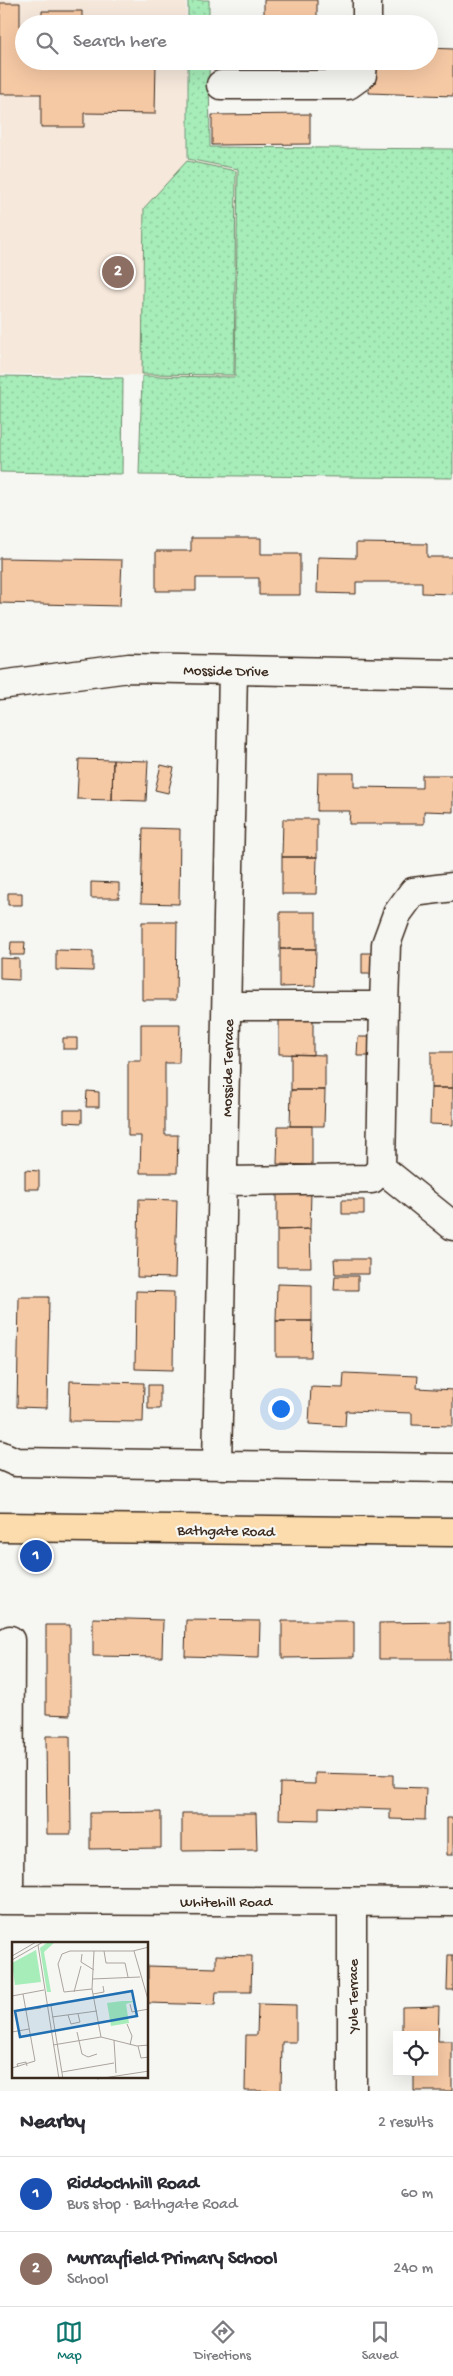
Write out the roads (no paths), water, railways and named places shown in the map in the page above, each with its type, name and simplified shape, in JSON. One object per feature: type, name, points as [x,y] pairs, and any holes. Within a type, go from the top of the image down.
[{"type":"main road","name":"Bathgate Road","points":[[0,1527],[453,1532]]},
{"type":"street","points":[[367,0],[367,15]]},
{"type":"street","points":[[221,85],[348,85],[362,75],[362,70]]},
{"type":"street","name":"Mosside Drive","points":[[0,685],[129,668],[453,674]]},
{"type":"street","name":"Mosside Terrace","points":[[217,1465],[225,1181],[234,670]]},
{"type":"street","points":[[225,1181],[372,1179],[381,1168],[386,944],[397,914],[413,892],[453,887]]},
{"type":"street","points":[[228,1006],[384,1006]]},
{"type":"street","points":[[381,1168],[453,1226]]},
{"type":"street","points":[[0,1455],[16,1462],[453,1468]]},
{"type":"street","points":[[4,1900],[10,1640]]},
{"type":"street","name":"Whitehill Road","points":[[4,1900],[453,1902]]},
{"type":"street","name":"Yule Terrace","points":[[352,1902],[352,2091]]},
{"type":"place","name":"Murrayfield Primary School","points":[[118,272]]},
{"type":"place","name":"Riddochhill Road","points":[[36,1556]]}]
